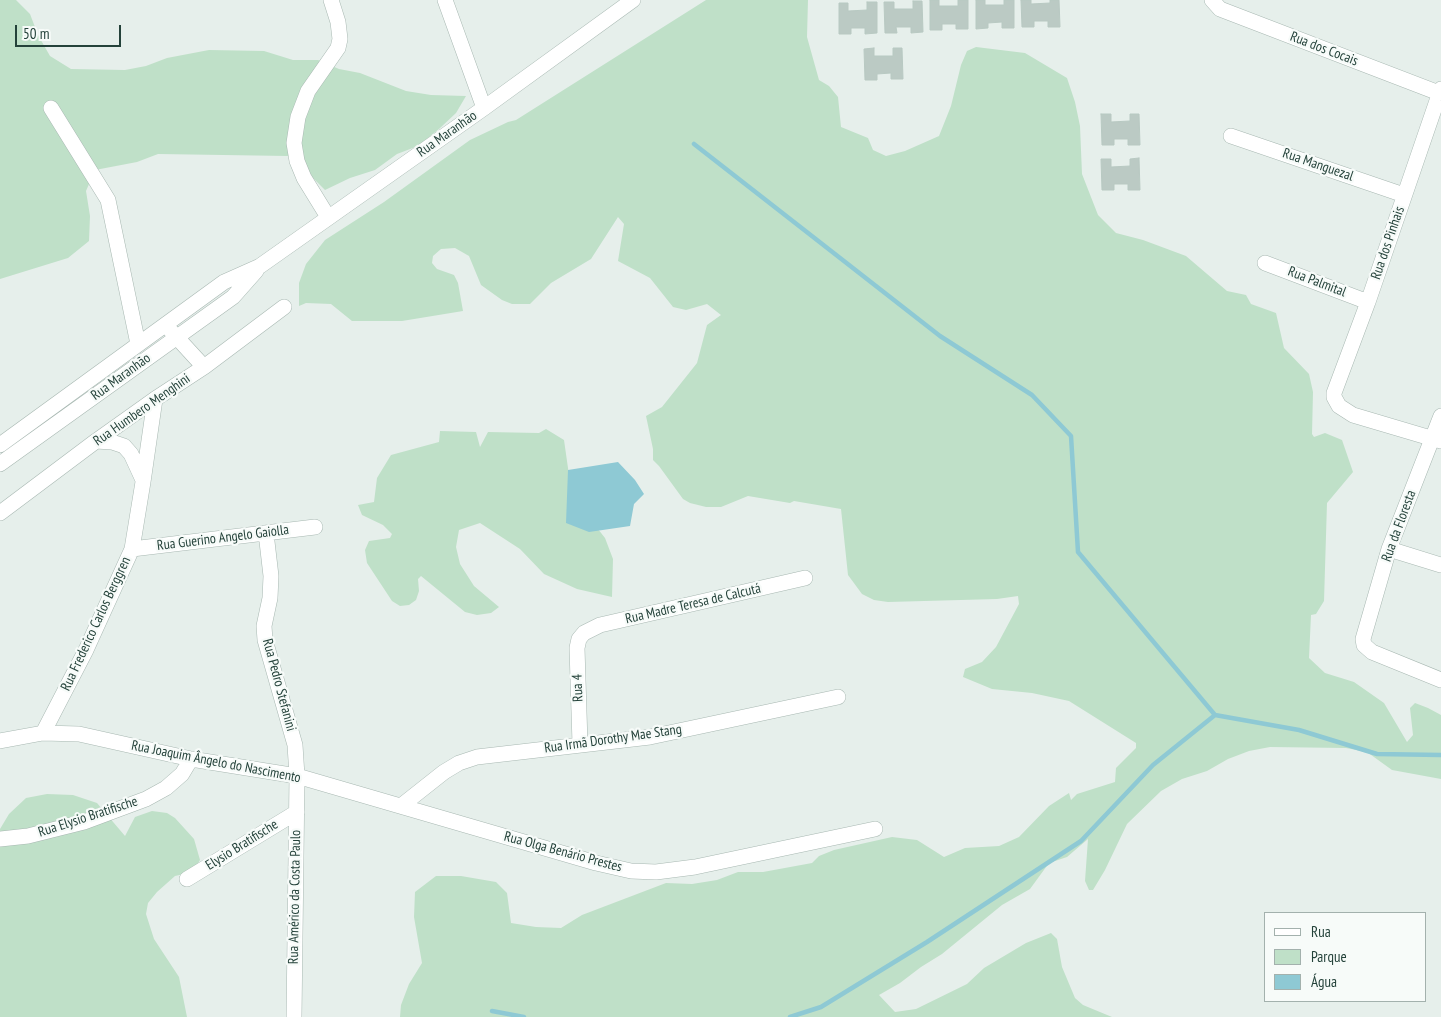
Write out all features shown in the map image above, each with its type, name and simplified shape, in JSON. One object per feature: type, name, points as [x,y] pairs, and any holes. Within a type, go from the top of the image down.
[{"type":"street","points":[[328,217],[304,178],[296,160],[294,144],[298,117],[308,91],[338,48],[340,39],[338,22],[331,0]]},
{"type":"street","points":[[445,0],[484,108]]},
{"type":"street","name":"Rua Maranhão","points":[[0,445],[224,282],[260,266],[633,0]]},
{"type":"street","name":"Rua dos Cocais","points":[[1212,0],[1220,9],[1440,91]]},
{"type":"street","name":"Rua dos Pinhais","points":[[1437,439],[1354,415],[1339,406],[1334,393],[1368,302],[1440,91]]},
{"type":"street","points":[[51,108],[108,200],[138,344]]},
{"type":"street","name":"Rua Manguezal","points":[[1231,136],[1404,195]]},
{"type":"street","name":"Rua Palmital","points":[[1265,263],[1368,302]]},
{"type":"street","name":"Rua Maranhão","points":[[0,464],[233,298],[260,266]]},
{"type":"street","name":"Rua Humbero Menghini","points":[[0,513],[96,441],[204,367],[284,307]]},
{"type":"street","points":[[165,324],[204,367]]},
{"type":"street","name":"Rua Frederico Carlos Berggren","points":[[43,733],[86,650],[132,549],[155,399]]},
{"type":"street","name":"Rua da Floresta","points":[[1441,416],[1437,439],[1389,549],[1363,639],[1364,645],[1372,652],[1441,680]]},
{"type":"street","points":[[96,441],[112,442],[124,446],[131,454],[143,482]]},
{"type":"street","name":"Rua Guerino Angelo Gaiolla","points":[[132,549],[315,527]]},
{"type":"street","name":"Rua Pedro Stefanini","points":[[266,533],[271,576],[270,598],[264,626],[265,640],[295,744],[297,776]]},
{"type":"street","points":[[1389,549],[1441,565]]},
{"type":"street","name":"Rua Madre Teresa de Calcutá","points":[[584,633],[600,625],[804,578]]},
{"type":"street","name":"Rua 4","points":[[580,744],[577,648],[579,639],[584,633]]},
{"type":"street","name":"Rua Irmã Dorothy Mae Stang","points":[[400,806],[444,772],[459,763],[477,757],[650,737],[838,698]]},
{"type":"street","name":"Rua Joaquim Ângelo do Nascimento","points":[[0,741],[43,733],[79,734],[191,759],[297,776],[400,806]]},
{"type":"street","name":"Rua Elysio Bratifische","points":[[0,839],[28,836],[84,822],[146,799],[166,788],[182,774],[191,759]]},
{"type":"street","name":"Rua Américo da Costa Paulo","points":[[294,1017],[297,776]]},
{"type":"street","name":"Rua Olga Benário Prestes","points":[[400,806],[596,863],[631,871],[656,872],[695,867],[875,829]]},
{"type":"street","name":"Elysio Bratifische","points":[[187,879],[296,812]]},
{"type":"green space","points":[[0,0],[16,0],[30,14],[38,35],[50,56],[71,69],[125,70],[146,66],[167,58],[209,50],[264,51],[293,60],[318,60],[339,69],[360,73],[406,91],[431,95],[466,96],[456,113],[418,146],[397,154],[375,170],[350,178],[325,190],[288,156],[158,154],[137,162],[95,170],[86,191],[90,216],[89,241],[68,258],[0,279]]},
{"type":"green space","points":[[706,0],[808,0],[807,37],[819,80],[829,86],[838,97],[841,127],[868,138],[873,150],[886,156],[905,151],[939,136],[951,106],[961,65],[967,51],[976,47],[1025,53],[1067,78],[1080,126],[1082,174],[1098,215],[1116,233],[1143,240],[1186,256],[1227,291],[1246,295],[1251,304],[1276,313],[1284,348],[1309,374],[1313,392],[1312,434],[1314,437],[1325,433],[1342,440],[1353,472],[1327,503],[1324,601],[1316,614],[1311,615],[1309,658],[1325,673],[1354,682],[1384,703],[1407,742],[1413,735],[1410,708],[1415,703],[1441,715],[1441,779],[1392,770],[1367,752],[1346,748],[1270,747],[1249,751],[1228,759],[1207,771],[1182,779],[1161,791],[1127,824],[1105,870],[1093,890],[1089,890],[1085,881],[1088,839],[1067,857],[1049,863],[1030,889],[1002,905],[942,954],[879,995],[895,1012],[916,1009],[967,984],[984,968],[1026,943],[1051,933],[1057,939],[1062,967],[1075,998],[1083,1005],[1112,1017],[400,1017],[401,1005],[409,984],[422,963],[414,917],[415,892],[436,876],[461,876],[496,882],[507,893],[511,923],[561,928],[582,915],[666,883],[692,884],[717,880],[738,872],[763,872],[812,863],[819,856],[834,850],[892,837],[917,840],[944,857],[965,848],[999,846],[1019,837],[1049,806],[1069,793],[1071,800],[1077,794],[1115,782],[1116,768],[1136,748],[1136,743],[1069,701],[1032,693],[992,689],[963,677],[965,669],[982,662],[996,647],[1019,604],[1018,596],[997,599],[888,602],[874,600],[862,594],[848,575],[841,509],[748,496],[721,507],[706,507],[683,499],[653,460],[653,449],[646,416],[662,407],[697,363],[707,325],[721,315],[707,304],[686,310],[673,307],[650,278],[618,261],[624,224],[618,217],[591,259],[551,283],[530,304],[512,304],[502,300],[481,285],[469,256],[455,248],[441,249],[433,256],[432,263],[437,269],[454,275],[458,283],[463,311],[402,321],[352,321],[331,304],[306,303],[299,306],[299,283],[306,264],[325,240],[384,202],[470,140],[516,120]]},
{"type":"green space","points":[[546,429],[564,440],[572,496],[605,538],[613,559],[612,597],[577,589],[544,574],[520,549],[480,523],[459,530],[456,547],[460,564],[474,586],[499,607],[491,613],[477,615],[465,612],[421,576],[418,579],[419,591],[416,600],[409,605],[400,606],[392,601],[367,563],[365,550],[369,541],[390,538],[392,534],[383,525],[362,515],[358,505],[374,502],[377,478],[391,455],[439,442],[440,431],[476,432],[480,447],[488,432],[539,433]]},
{"type":"green space","points":[[47,794],[73,795],[97,803],[125,836],[135,817],[152,811],[167,813],[175,818],[194,839],[200,860],[193,872],[175,876],[157,892],[148,903],[146,914],[154,939],[179,977],[187,1017],[0,1017],[0,829],[9,814],[26,798]]},
{"type":"water","points":[[618,462],[635,480],[644,494],[634,504],[630,526],[589,532],[566,523],[568,470]]},
{"type":"building","points":[[930,0],[939,0],[939,6],[958,6],[958,0],[968,0],[968,29],[956,29],[956,24],[942,24],[942,30],[930,30]]},
{"type":"building","points":[[976,0],[985,0],[985,5],[1004,5],[1004,0],[1014,0],[1014,28],[1002,28],[1002,22],[988,23],[988,28],[976,29]]},
{"type":"building","points":[[1021,0],[1031,0],[1031,4],[1050,3],[1050,0],[1059,0],[1060,27],[1048,27],[1048,21],[1034,21],[1034,27],[1022,27]]},
{"type":"building","points":[[913,1],[922,1],[923,32],[911,33],[911,27],[896,27],[897,33],[885,33],[884,2],[894,2],[894,9],[913,9]]},
{"type":"building","points":[[867,2],[877,2],[877,33],[865,34],[865,28],[851,28],[851,34],[839,34],[839,3],[848,3],[848,11],[867,10]]},
{"type":"building","points":[[874,48],[874,56],[893,56],[893,48],[902,48],[903,79],[891,79],[891,73],[877,74],[877,80],[865,80],[864,49]]},
{"type":"building","points":[[1101,114],[1111,114],[1111,122],[1130,121],[1130,114],[1139,114],[1140,145],[1128,145],[1128,139],[1114,139],[1114,145],[1102,145]]},
{"type":"building","points":[[1139,158],[1140,190],[1128,190],[1128,184],[1114,184],[1114,190],[1102,190],[1101,159],[1111,159],[1111,167],[1130,166],[1130,159]]},
{"type":"waterway","points":[[694,144],[940,336],[1032,395],[1071,436],[1078,552],[1215,715]]},
{"type":"waterway","points":[[790,1017],[821,1007],[927,942],[1081,841],[1153,765],[1215,715],[1299,730],[1377,754],[1441,755]]},
{"type":"waterway","points":[[492,1011],[524,1017]]}]
